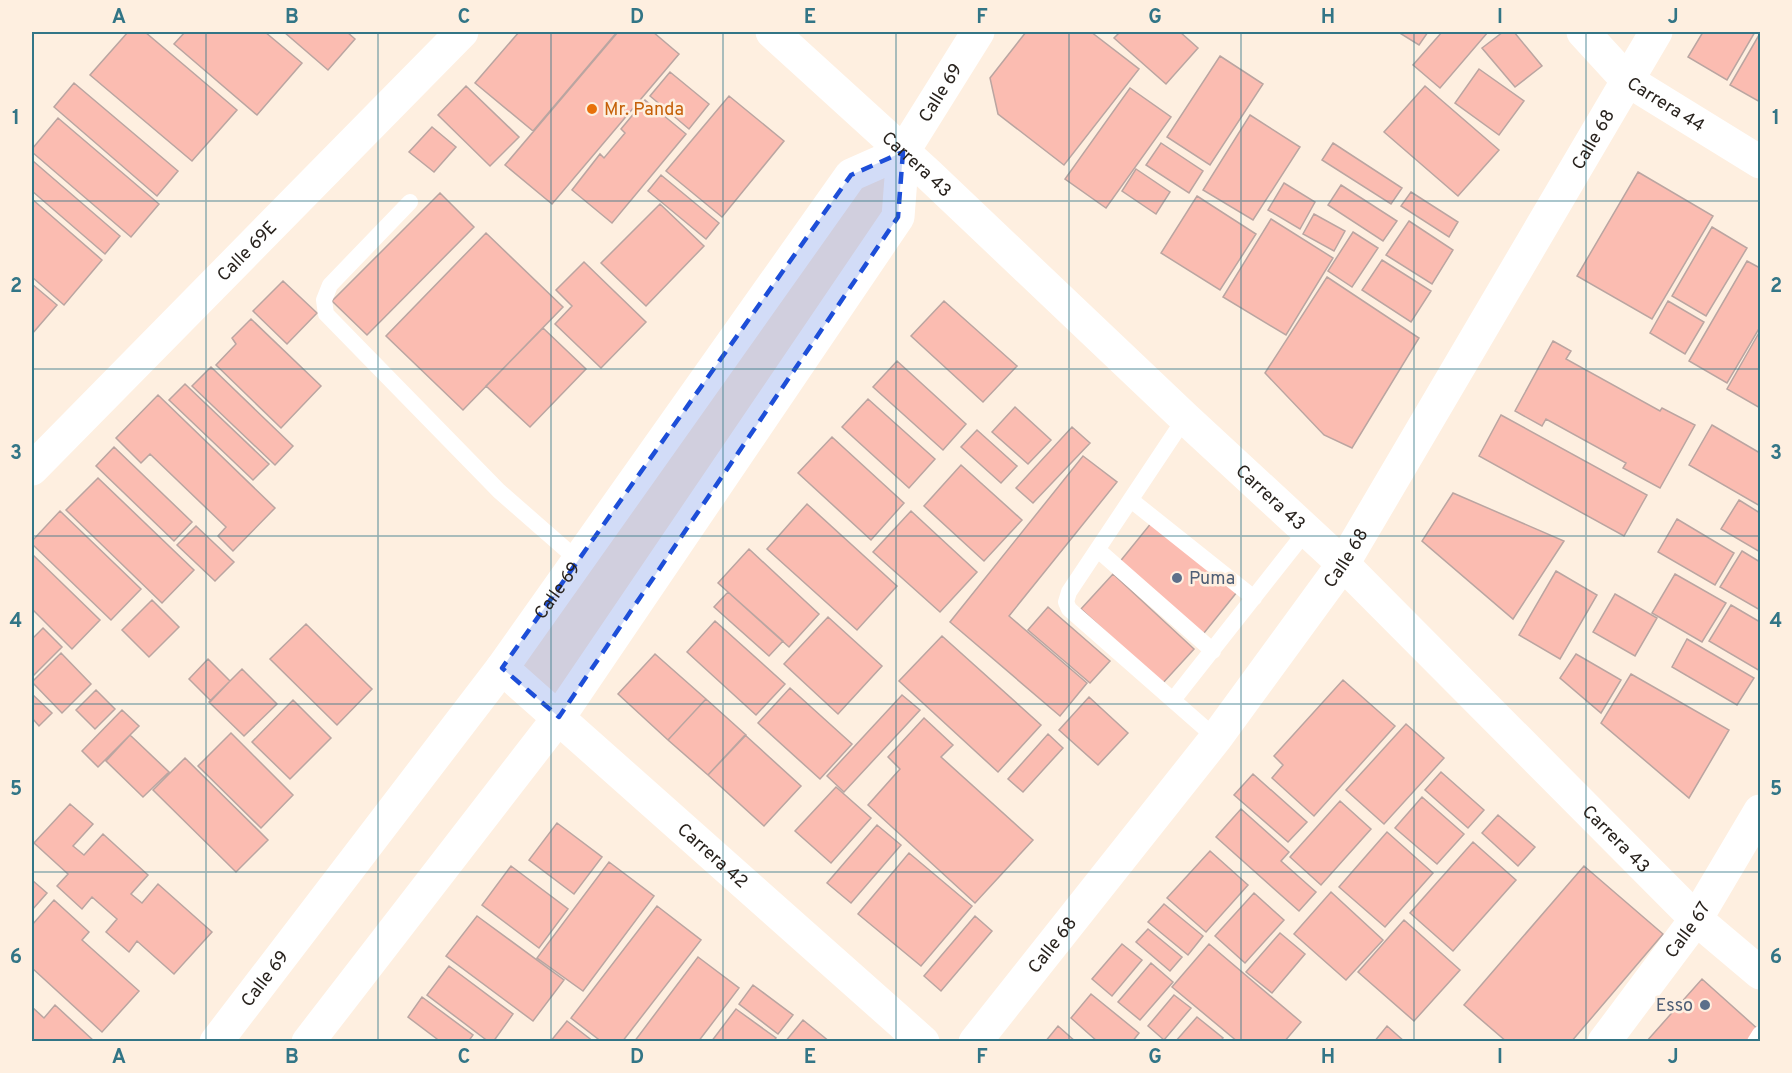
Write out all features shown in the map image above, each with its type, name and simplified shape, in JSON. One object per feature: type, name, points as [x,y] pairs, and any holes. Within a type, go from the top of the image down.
[{"type":"street","name":"Calle 69E","points":[[32,469],[462,32]]},
{"type":"street","name":"Carrera 43","points":[[772,32],[1343,564],[1696,919],[1761,973]]},
{"type":"street","name":"Calle 69","points":[[308,1041],[559,717],[898,218],[903,152],[978,32]]},
{"type":"street","name":"Carrera 44","points":[[1583,32],[1627,80],[1761,162]]},
{"type":"street","name":"Calle 68","points":[[975,1041],[1216,738],[1343,564],[1656,32]]},
{"type":"street","name":"Calle 69","points":[[216,1041],[502,668],[851,175],[903,152]]},
{"type":"street","name":"Carrera 42","points":[[502,668],[923,1041]]},
{"type":"street","name":"Calle 67","points":[[1607,1040],[1696,919],[1761,811]]},
{"type":"lane","points":[[410,202],[330,285],[324,300],[326,314],[499,491],[579,561]]},
{"type":"lane","points":[[1185,418],[1069,592],[1066,602],[1069,609],[1216,738]]},
{"type":"lane","points":[[1131,500],[1254,598]]},
{"type":"lane","points":[[1173,700],[1307,530]]},
{"type":"lane","points":[[1098,550],[1213,651]]},
{"type":"lane","points":[[1755,1041],[1761,1034]]},
{"type":"highlighted area","points":[[903,152],[898,217],[559,717],[502,668],[851,175]]},
{"type":"building","points":[[128,32],[145,32],[237,110],[192,161],[90,75]]},
{"type":"building","points":[[185,32],[265,32],[302,63],[257,115],[174,44]]},
{"type":"building","points":[[284,32],[347,32],[355,39],[328,70]]},
{"type":"building","points":[[519,32],[617,32],[533,131],[475,83]]},
{"type":"building","name":"Mr. Panda","points":[[618,32],[653,32],[679,54],[552,204],[505,165]]},
{"type":"building","points":[[1026,32],[1091,32],[1139,69],[1064,165],[998,114],[990,78]]},
{"type":"building","points":[[1120,32],[1180,32],[1198,48],[1166,84],[1114,38]]},
{"type":"building","points":[[1398,32],[1428,32],[1419,45]]},
{"type":"building","points":[[1442,32],[1488,32],[1440,88],[1413,65]]},
{"type":"building","points":[[1503,32],[1514,32],[1542,66],[1515,87],[1482,48]]},
{"type":"building","points":[[1703,32],[1755,32],[1727,80],[1688,57]]},
{"type":"building","points":[[1760,36],[1760,102],[1730,85]]},
{"type":"building","points":[[1220,56],[1263,84],[1210,165],[1167,137]]},
{"type":"building","points":[[1479,69],[1524,101],[1499,135],[1455,103]]},
{"type":"building","points":[[670,72],[709,104],[689,129],[650,96]]},
{"type":"building","points":[[74,83],[178,171],[157,196],[54,107]]},
{"type":"building","points":[[466,86],[519,137],[490,166],[438,115]]},
{"type":"building","points":[[1425,86],[1499,150],[1458,196],[1384,132]]},
{"type":"building","points":[[1130,88],[1171,117],[1106,208],[1065,179]]},
{"type":"building","points":[[729,96],[784,141],[722,217],[666,171]]},
{"type":"building","points":[[645,100],[686,134],[612,223],[572,190],[600,154],[604,158],[625,133],[621,129]]},
{"type":"building","points":[[1250,115],[1300,147],[1253,220],[1203,190]]},
{"type":"building","points":[[58,118],[159,204],[131,237],[32,152],[32,149]]},
{"type":"building","points":[[432,127],[456,147],[434,172],[409,152]]},
{"type":"building","points":[[1161,143],[1203,171],[1189,193],[1146,165]]},
{"type":"building","points":[[1333,143],[1402,188],[1391,204],[1322,160]]},
{"type":"building","points":[[33,161],[120,236],[105,254],[32,191]]},
{"type":"building","points":[[1136,169],[1170,192],[1156,214],[1122,191]]},
{"type":"building","points":[[1638,172],[1713,216],[1652,319],[1577,276]]},
{"type":"building","points":[[661,175],[719,223],[706,239],[648,191]]},
{"type":"building","points":[[1284,183],[1315,202],[1300,229],[1268,210]]},
{"type":"building","points":[[1341,185],[1397,221],[1383,241],[1328,205]]},
{"type":"building","points":[[1411,192],[1458,222],[1449,237],[1401,206]]},
{"type":"building","points":[[440,193],[474,227],[367,335],[332,301]]},
{"type":"building","points":[[1197,196],[1256,234],[1220,290],[1161,253]]},
{"type":"building","points":[[32,199],[102,260],[64,305],[32,277]]},
{"type":"building","points":[[660,204],[704,246],[646,306],[601,263]]},
{"type":"building","points":[[1314,214],[1345,231],[1334,251],[1303,234]]},
{"type":"building","points":[[1271,219],[1333,258],[1286,335],[1223,297]]},
{"type":"building","points":[[1409,221],[1453,250],[1432,284],[1386,255]]},
{"type":"building","points":[[1712,227],[1747,248],[1706,316],[1672,296]]},
{"type":"building","points":[[1353,232],[1378,248],[1352,287],[1328,271]]},
{"type":"building","points":[[486,233],[563,307],[463,410],[386,336]]},
{"type":"building","points":[[1382,260],[1431,291],[1411,322],[1362,290]]},
{"type":"building","points":[[1747,261],[1760,268],[1760,327],[1727,383],[1689,361]]},
{"type":"building","points":[[584,262],[646,322],[601,368],[555,324],[572,306],[556,290]]},
{"type":"building","points":[[1327,277],[1419,338],[1352,448],[1324,435],[1265,373]]},
{"type":"building","points":[[283,281],[317,313],[287,344],[253,311]]},
{"type":"building","points":[[32,284],[57,305],[32,334]]},
{"type":"building","points":[[944,301],[1017,366],[983,402],[911,336]]},
{"type":"building","points":[[1668,301],[1704,322],[1685,354],[1650,333]]},
{"type":"building","points":[[251,319],[321,386],[281,428],[216,365],[236,344],[232,338]]},
{"type":"building","points":[[543,328],[586,369],[530,427],[486,386]]},
{"type":"building","points":[[1760,331],[1760,408],[1727,389]]},
{"type":"building","points":[[1553,341],[1571,351],[1566,359],[1660,411],[1662,408],[1695,425],[1660,488],[1623,468],[1626,463],[1546,419],[1542,426],[1515,411]]},
{"type":"building","points":[[897,361],[966,424],[943,450],[873,387]]},
{"type":"building","points":[[211,367],[293,446],[275,465],[192,386]]},
{"type":"building","points":[[185,384],[269,464],[253,480],[169,400]]},
{"type":"building","points":[[158,395],[275,508],[233,551],[218,536],[226,527],[150,454],[141,463],[116,438]]},
{"type":"building","points":[[868,399],[935,459],[909,488],[842,427]]},
{"type":"building","points":[[1015,407],[1051,440],[1028,464],[992,432]]},
{"type":"building","points":[[1501,415],[1647,495],[1624,536],[1479,456]]},
{"type":"building","points":[[1712,425],[1760,453],[1760,506],[1689,465]]},
{"type":"building","points":[[1072,427],[1090,443],[1033,503],[1016,488]]},
{"type":"building","points":[[977,430],[1017,466],[1001,483],[961,447]]},
{"type":"building","points":[[832,437],[904,503],[871,540],[798,473]]},
{"type":"building","points":[[114,447],[192,522],[174,541],[96,466]]},
{"type":"building","points":[[1083,456],[1117,482],[1009,616],[1087,683],[1060,716],[950,622]]},
{"type":"building","points":[[961,465],[1022,520],[984,561],[924,506]]},
{"type":"building","points":[[98,478],[194,570],[162,603],[66,510]]},
{"type":"building","points":[[1453,493],[1564,541],[1513,619],[1422,541]]},
{"type":"building","points":[[1739,500],[1760,513],[1760,552],[1721,529]]},
{"type":"building","points":[[807,504],[897,586],[857,630],[767,549]]},
{"type":"building","points":[[60,511],[141,589],[111,620],[32,544],[32,541]]},
{"type":"building","points":[[911,511],[977,572],[940,612],[873,552]]},
{"type":"building","points":[[1677,519],[1734,553],[1715,585],[1658,552]]},
{"type":"building","name":"Puma","points":[[1152,522],[1237,592],[1200,638],[1118,564]]},
{"type":"building","points":[[196,526],[234,562],[215,581],[177,545]]},
{"type":"building","points":[[749,549],[819,614],[789,647],[718,583]]},
{"type":"building","points":[[1742,551],[1760,562],[1760,610],[1720,587]]},
{"type":"building","points":[[32,554],[100,620],[72,649],[32,609]]},
{"type":"building","points":[[1556,571],[1597,595],[1560,659],[1519,635]]},
{"type":"building","points":[[1113,574],[1194,649],[1162,684],[1081,609]]},
{"type":"building","points":[[1675,574],[1726,603],[1702,642],[1652,613]]},
{"type":"building","points":[[728,592],[783,641],[769,656],[714,607]]},
{"type":"building","points":[[1615,594],[1657,618],[1635,656],[1593,632]]},
{"type":"building","points":[[152,600],[179,627],[149,657],[122,630]]},
{"type":"building","points":[[1731,605],[1760,622],[1760,671],[1709,641]]},
{"type":"building","points":[[1048,607],[1110,661],[1090,683],[1028,630]]},
{"type":"building","points":[[828,617],[882,666],[838,714],[784,664]]},
{"type":"building","points":[[715,621],[785,684],[756,715],[687,652]]},
{"type":"building","points":[[306,624],[372,689],[337,725],[270,659]]},
{"type":"building","points":[[43,628],[62,647],[32,677],[32,639]]},
{"type":"building","points":[[942,636],[1041,725],[998,772],[899,681]]},
{"type":"building","points":[[1687,639],[1754,678],[1737,705],[1672,667]]},
{"type":"building","points":[[61,653],[91,684],[62,713],[32,682]]},
{"type":"building","points":[[655,654],[706,699],[668,740],[618,694]]},
{"type":"building","points":[[1576,654],[1621,680],[1601,713],[1560,678]]},
{"type":"building","points":[[208,659],[230,681],[211,701],[189,679]]},
{"type":"building","points":[[242,669],[277,704],[244,736],[209,702]]},
{"type":"building","points":[[1631,674],[1729,730],[1689,798],[1601,723]]},
{"type":"building","points":[[1343,680],[1395,726],[1314,816],[1272,778],[1283,765],[1274,756]]},
{"type":"building","points":[[790,688],[852,744],[820,779],[758,723]]},
{"type":"building","points":[[96,690],[115,709],[95,729],[76,710]]},
{"type":"building","points":[[32,694],[52,713],[39,726],[32,718]]},
{"type":"building","points":[[902,695],[920,710],[844,792],[827,776]]},
{"type":"building","points":[[1089,697],[1128,733],[1098,765],[1059,730]]},
{"type":"building","points":[[706,699],[746,735],[708,775],[668,740]]},
{"type":"building","points":[[293,700],[331,738],[290,779],[252,742]]},
{"type":"building","points":[[122,710],[139,726],[98,767],[82,751]]},
{"type":"building","points":[[924,718],[953,745],[941,757],[1033,840],[975,903],[868,805],[900,769],[888,757]]},
{"type":"building","points":[[1406,724],[1444,758],[1384,824],[1346,790]]},
{"type":"building","points":[[231,733],[293,795],[261,828],[198,766]]},
{"type":"building","points":[[1048,734],[1063,748],[1023,792],[1008,779]]},
{"type":"building","points":[[130,735],[169,772],[143,797],[106,761]]},
{"type":"building","points":[[745,735],[801,786],[764,826],[708,775]]},
{"type":"building","points":[[185,758],[268,840],[236,872],[153,790]]},
{"type":"building","points":[[1441,772],[1484,810],[1468,828],[1425,790]]},
{"type":"building","points":[[1253,774],[1307,822],[1288,842],[1234,795]]},
{"type":"building","points":[[836,787],[871,818],[831,863],[795,831]]},
{"type":"building","points":[[1422,797],[1464,834],[1437,864],[1395,828]]},
{"type":"building","points":[[1340,801],[1371,829],[1321,885],[1290,857]]},
{"type":"building","points":[[70,804],[93,824],[73,846],[84,855],[103,834],[148,875],[131,894],[142,903],[158,884],[212,932],[174,974],[137,941],[129,952],[106,932],[117,919],[92,897],[82,909],[57,886],[68,874],[34,843]]},
{"type":"building","points":[[1241,809],[1289,852],[1281,861],[1316,892],[1299,911],[1216,837]]},
{"type":"building","points":[[1498,815],[1535,847],[1518,866],[1482,833]]},
{"type":"building","points":[[557,823],[602,857],[574,894],[529,860]]},
{"type":"building","points":[[877,825],[901,845],[851,903],[827,883]]},
{"type":"building","points":[[1387,832],[1433,873],[1385,927],[1339,887]]},
{"type":"building","points":[[1473,842],[1516,880],[1453,951],[1410,913]]},
{"type":"building","points":[[1210,851],[1248,885],[1206,932],[1167,898]]},
{"type":"building","points":[[909,853],[972,906],[921,966],[858,914]]},
{"type":"building","points":[[609,862],[654,896],[583,991],[537,958]]},
{"type":"building","points":[[511,866],[568,909],[539,948],[482,905]]},
{"type":"building","points":[[1584,866],[1663,934],[1571,1042],[1507,1042],[1464,1005]]},
{"type":"building","points":[[32,880],[47,893],[32,910]]},
{"type":"building","points":[[1331,892],[1383,940],[1346,980],[1294,934]]},
{"type":"building","points":[[1254,893],[1284,920],[1245,963],[1215,936]]},
{"type":"building","points":[[54,900],[89,932],[82,940],[139,991],[102,1032],[32,968],[32,925]]},
{"type":"building","points":[[1164,904],[1203,936],[1188,955],[1148,922]]},
{"type":"building","points":[[657,906],[701,940],[622,1042],[602,1042],[571,1018]]},
{"type":"building","points":[[477,916],[564,980],[533,1021],[446,956]]},
{"type":"building","points":[[975,916],[992,931],[941,991],[924,976]]},
{"type":"building","points":[[1404,920],[1460,970],[1414,1021],[1358,972]]},
{"type":"building","points":[[1148,929],[1182,957],[1170,971],[1136,942]]},
{"type":"building","points":[[1280,933],[1305,954],[1272,993],[1246,972]]},
{"type":"building","points":[[1122,944],[1142,960],[1112,996],[1092,979]]},
{"type":"building","points":[[1209,944],[1301,1022],[1284,1042],[1238,1042],[1172,987]]},
{"type":"building","points":[[698,957],[739,988],[698,1042],[634,1042]]},
{"type":"building","points":[[1151,963],[1173,982],[1140,1020],[1118,1002]]},
{"type":"building","points":[[449,966],[513,1014],[493,1042],[489,1042],[427,995]]},
{"type":"building","name":"Esso","points":[[1702,979],[1760,1031],[1760,1042],[1646,1042]]},
{"type":"building","points":[[753,985],[793,1015],[778,1034],[739,1004]]},
{"type":"building","points":[[1091,994],[1139,1033],[1132,1042],[1098,1042],[1071,1018]]},
{"type":"building","points":[[1174,995],[1191,1008],[1164,1040],[1148,1026]]},
{"type":"building","points":[[422,997],[473,1035],[468,1042],[441,1042],[408,1017]]},
{"type":"building","points":[[55,1005],[95,1042],[36,1042],[32,1038],[32,1007],[44,1018]]},
{"type":"building","points":[[736,1009],[776,1038],[773,1042],[711,1042]]},
{"type":"building","points":[[1197,1017],[1223,1038],[1220,1042],[1175,1042]]},
{"type":"building","points":[[803,1020],[830,1042],[785,1042]]},
{"type":"building","points":[[567,1021],[594,1042],[550,1042]]},
{"type":"building","points":[[1058,1026],[1076,1042],[1045,1042]]},
{"type":"building","points":[[1387,1026],[1405,1042],[1374,1042]]},
{"type":"place","name":"Mr. Panda","points":[[592,109]]},
{"type":"place","name":"Puma","points":[[1177,578]]},
{"type":"place","name":"Esso","points":[[1705,1005]]}]
